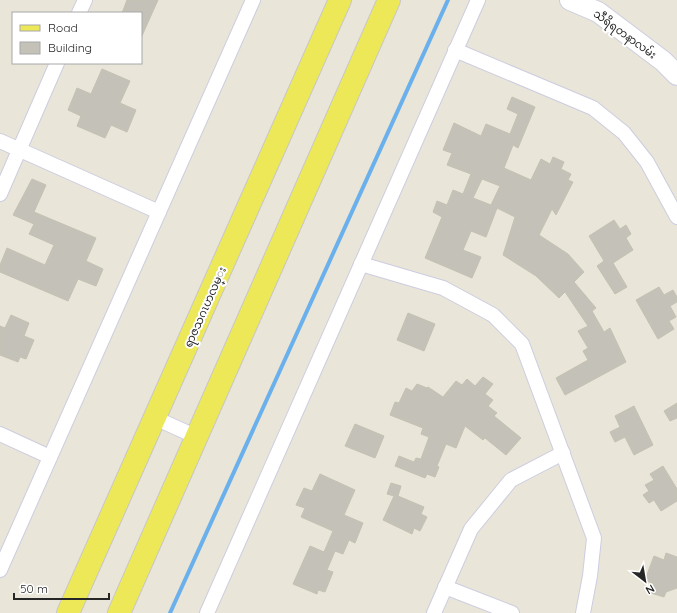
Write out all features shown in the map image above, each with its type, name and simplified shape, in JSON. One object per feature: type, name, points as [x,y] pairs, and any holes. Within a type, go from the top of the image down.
[{"type":"main road","name":"ရာဇသဂၤဟလမ္း","points":[[68,613],[340,0]]},
{"type":"main road","points":[[119,613],[389,0]]},
{"type":"main road","name":"သီရိရတနာလမ်း","points":[[570,0],[598,12],[663,61],[677,75]]},
{"type":"street","points":[[79,12],[85,0]]},
{"type":"street","points":[[0,570],[253,0]]},
{"type":"street","points":[[207,613],[478,0]]},
{"type":"street","points":[[455,50],[593,108],[624,133],[647,162],[677,217]]},
{"type":"street","points":[[0,194],[57,64]]},
{"type":"street","points":[[0,141],[159,212]]},
{"type":"street","points":[[361,264],[443,288],[493,314],[522,344],[564,453],[594,538],[590,576],[583,613]]},
{"type":"street","points":[[155,418],[197,436]]},
{"type":"street","points":[[0,434],[50,457]]},
{"type":"street","points":[[434,613],[471,529],[511,480],[564,453]]},
{"type":"street","points":[[445,587],[512,613]]},
{"type":"building","points":[[127,0],[158,0],[142,36],[142,12],[122,12]]},
{"type":"building","points":[[102,69],[130,81],[120,103],[136,110],[127,132],[111,125],[105,138],[77,126],[81,116],[68,110],[77,88],[91,94]]},
{"type":"building","points":[[512,97],[535,107],[518,148],[513,145],[504,168],[531,180],[541,159],[550,164],[553,157],[564,162],[561,169],[571,174],[568,180],[573,182],[556,215],[552,209],[539,235],[568,254],[584,272],[574,282],[596,308],[592,311],[604,332],[610,328],[626,362],[565,395],[556,378],[588,360],[583,351],[588,348],[578,331],[588,326],[565,292],[559,298],[536,276],[503,255],[515,217],[497,208],[486,237],[471,231],[463,250],[481,257],[472,278],[425,258],[442,217],[433,212],[437,201],[447,205],[453,190],[463,194],[471,174],[447,165],[452,153],[443,150],[454,123],[481,136],[486,124],[510,134],[518,114],[507,109]],"holes":[[[482,179],[500,186],[491,205],[473,198]]]},
{"type":"building","points":[[32,179],[46,185],[34,212],[96,238],[86,261],[103,269],[96,286],[78,279],[68,301],[0,272],[0,265],[7,248],[45,265],[54,245],[29,234],[34,224],[13,215]]},
{"type":"building","points":[[614,220],[620,229],[626,225],[631,234],[626,238],[633,250],[613,263],[627,287],[615,294],[597,266],[604,261],[589,236]]},
{"type":"building","points":[[659,287],[664,295],[673,290],[677,297],[677,302],[670,306],[676,317],[669,321],[674,329],[658,339],[636,300]]},
{"type":"building","points":[[408,313],[435,324],[424,351],[397,340]]},
{"type":"building","points":[[11,315],[29,323],[24,336],[34,340],[26,359],[20,357],[18,362],[0,355],[0,326],[5,328]]},
{"type":"building","points":[[483,377],[493,384],[485,394],[493,400],[488,406],[497,413],[494,416],[521,438],[506,455],[485,438],[483,440],[465,426],[456,448],[446,444],[437,466],[439,467],[435,477],[427,474],[425,478],[395,466],[399,456],[414,462],[416,458],[421,459],[429,437],[421,434],[423,428],[390,415],[395,402],[399,403],[406,388],[412,391],[417,384],[427,388],[428,387],[443,397],[456,381],[462,385],[467,379],[475,386]]},
{"type":"building","points":[[677,403],[677,418],[670,421],[664,411]]},
{"type":"building","points":[[634,406],[653,445],[634,455],[625,437],[615,442],[610,432],[620,427],[615,416]]},
{"type":"building","points":[[355,424],[384,436],[375,458],[345,446]]},
{"type":"building","points":[[663,466],[677,489],[677,501],[661,511],[654,500],[649,503],[643,495],[649,491],[645,485],[654,480],[650,474]]},
{"type":"building","points":[[320,474],[355,490],[344,515],[363,523],[355,543],[349,540],[343,554],[335,551],[327,570],[333,572],[325,592],[318,590],[317,594],[293,584],[310,546],[324,552],[333,531],[301,517],[305,508],[296,505],[304,488],[312,491]]},
{"type":"building","points":[[391,483],[401,486],[398,496],[424,507],[421,514],[427,517],[420,531],[414,528],[412,534],[383,520],[394,496],[387,494]]},
{"type":"building","points":[[666,553],[677,557],[677,588],[666,592],[664,597],[651,593],[654,584],[645,580],[654,556],[664,560]]},
{"type":"waterway","points":[[170,613],[448,0]]}]
